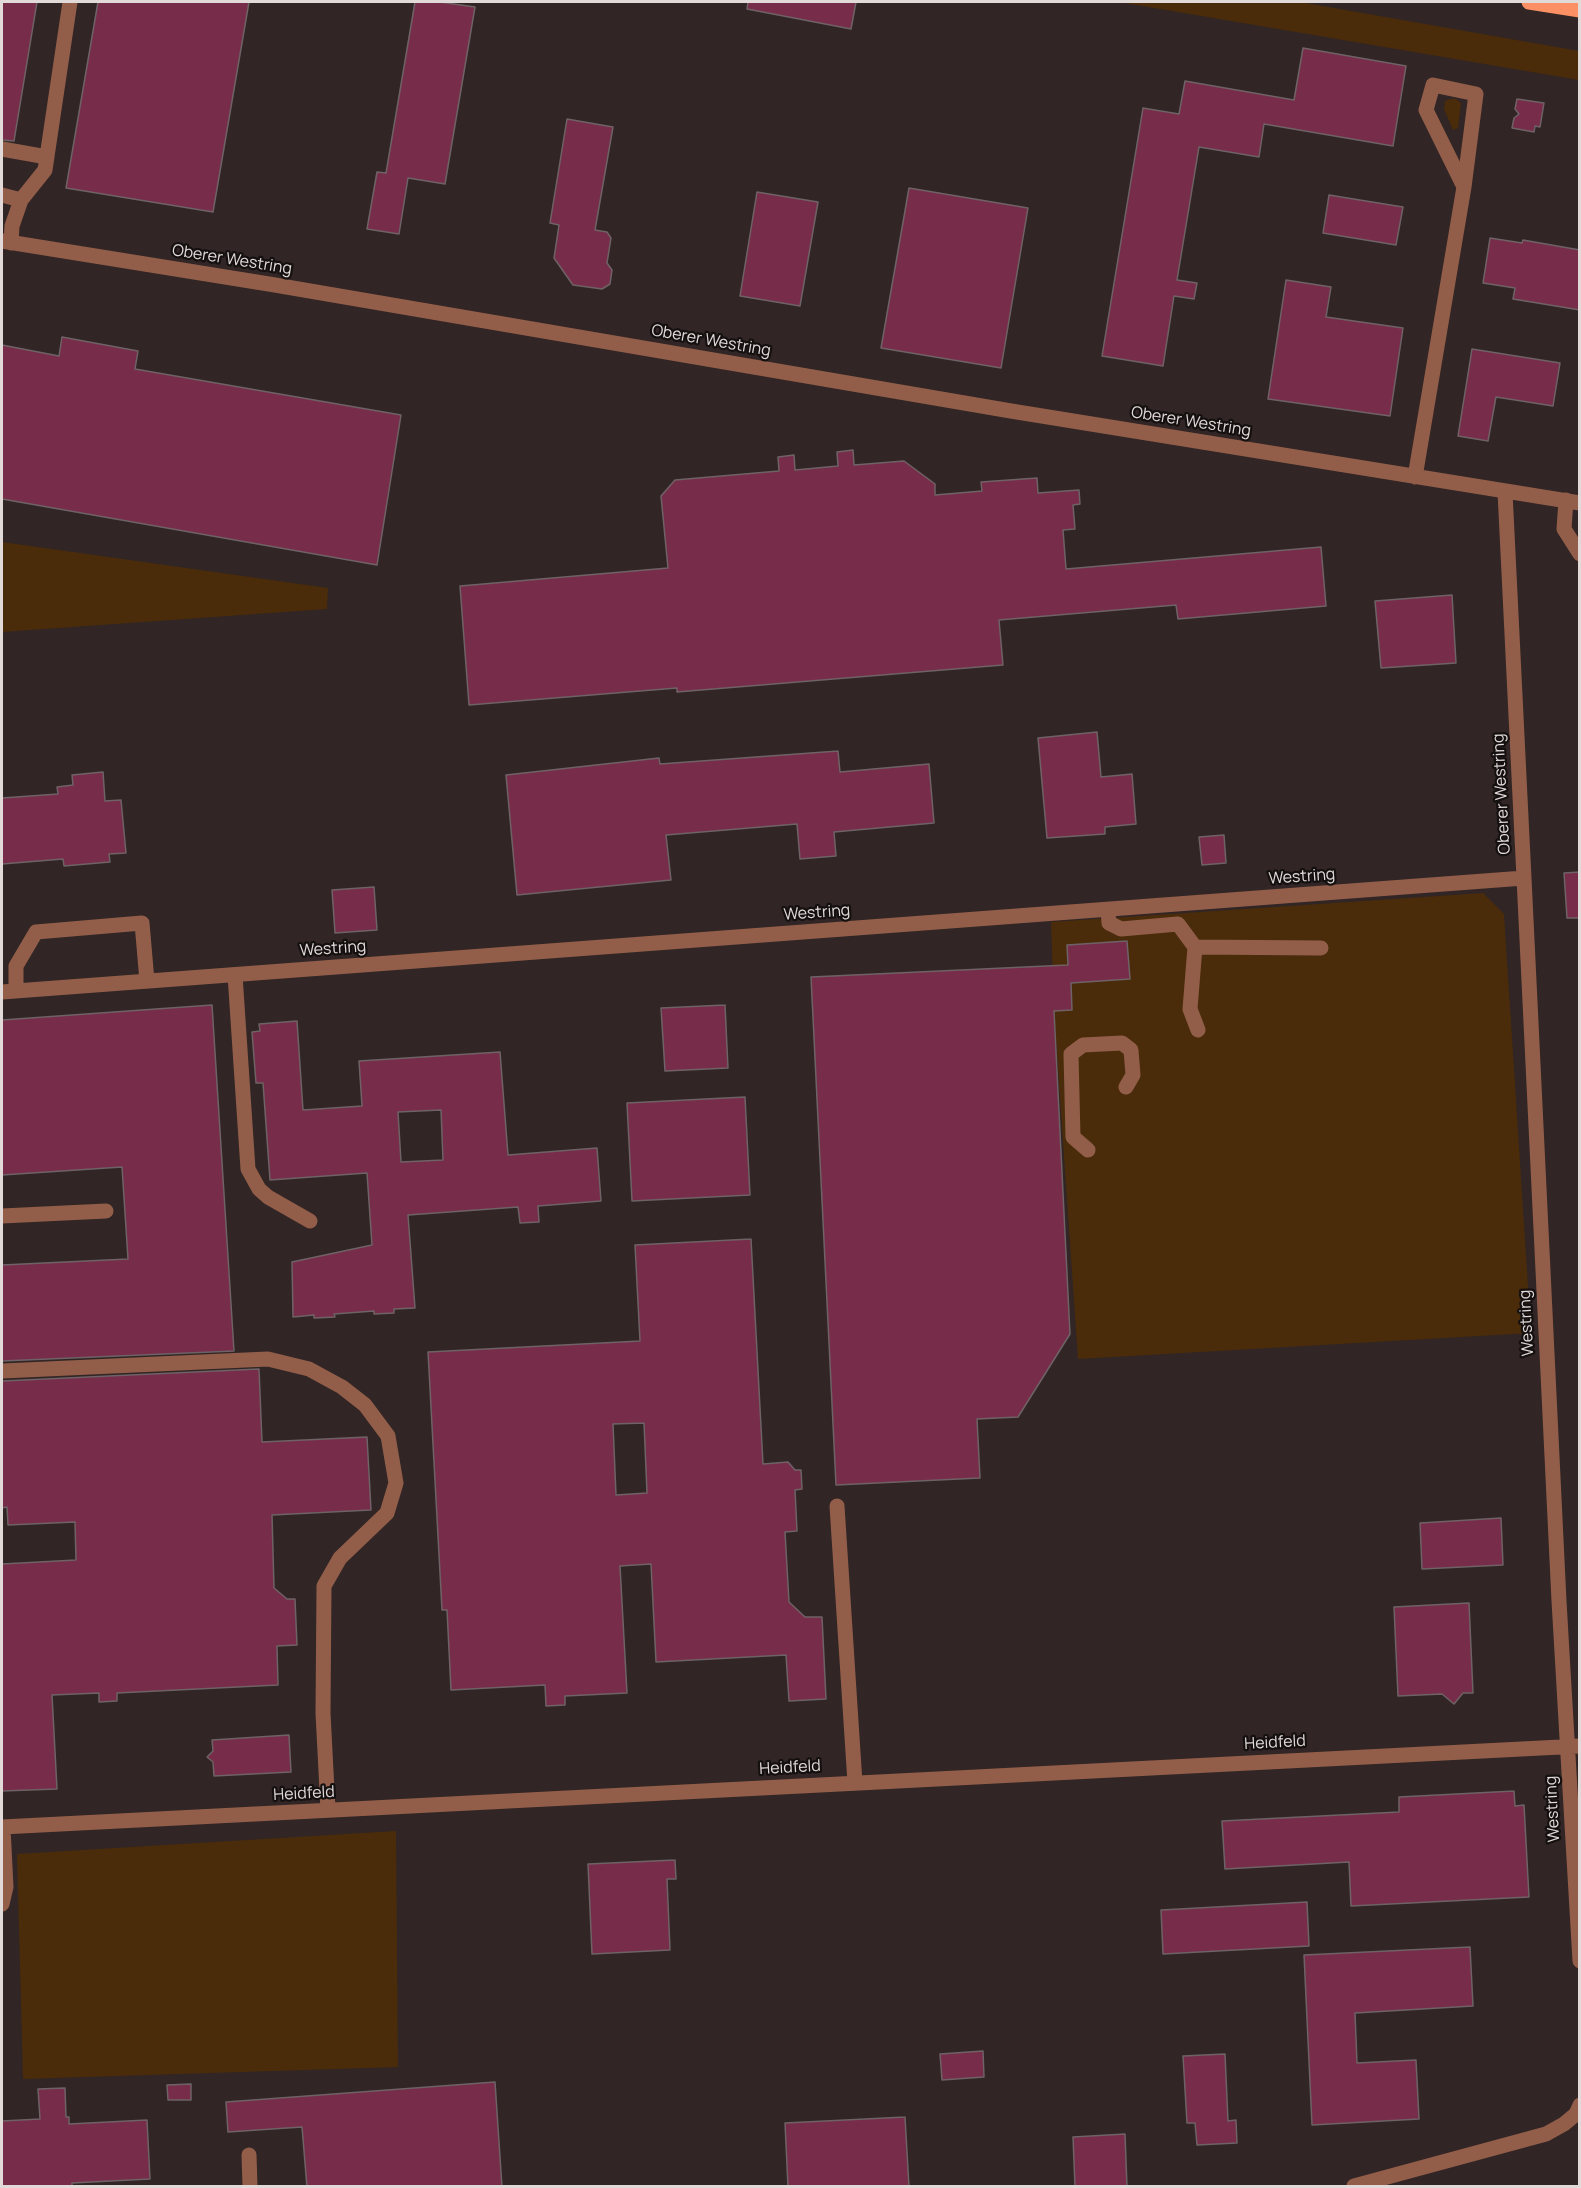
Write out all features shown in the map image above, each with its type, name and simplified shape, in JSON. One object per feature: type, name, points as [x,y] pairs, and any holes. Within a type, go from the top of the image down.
[{"type":"main road","points":[[1529,2],[1580,10]]},
{"type":"street","points":[[6,242],[21,200],[45,170],[70,2]]},
{"type":"street","points":[[1415,477],[1464,187],[1476,94],[1433,85],[1426,110],[1464,187]]},
{"type":"street","points":[[2,149],[47,157]]},
{"type":"street","points":[[2,195],[21,200]]},
{"type":"street","name":"Oberer Westring","points":[[6,242],[1573,502]]},
{"type":"street","name":"Oberer Westring","points":[[1505,492],[1524,878]]},
{"type":"street","points":[[1573,502],[1564,530],[1580,554]]},
{"type":"street","name":"Westring","points":[[9,992],[1524,878],[1573,1746],[1580,1961]]},
{"type":"street","points":[[1108,910],[1109,923],[1121,929],[1178,924],[1195,947],[1190,1009],[1198,1030]]},
{"type":"street","points":[[9,992],[16,966],[36,932],[142,923],[147,981]]},
{"type":"street","points":[[1195,947],[1322,948]]},
{"type":"street","points":[[235,975],[248,1169],[259,1189],[268,1197],[310,1221]]},
{"type":"street","points":[[1088,1150],[1073,1137],[1071,1054],[1083,1045],[1122,1043],[1131,1050],[1133,1075],[1126,1087]]},
{"type":"street","points":[[2,1216],[106,1212]]},
{"type":"street","points":[[2,1371],[268,1359],[309,1369],[342,1387],[365,1405],[371,1413],[388,1436],[396,1483],[387,1513],[340,1558],[324,1586],[323,1713],[328,1810]]},
{"type":"street","points":[[837,1506],[855,1783]]},
{"type":"street","name":"Heidfeld","points":[[2,1827],[1573,1746]]},
{"type":"street","points":[[2,1827],[6,1887],[2,1904]]},
{"type":"street","points":[[1354,2187],[1546,2134],[1576,2114],[1580,2105]]},
{"type":"street","points":[[249,2155],[250,2187]]},
{"type":"shaded area","points":[[1119,2],[1300,2],[1579,51],[1579,80]]},
{"type":"shaded area","points":[[1456,99],[1461,103],[1458,128],[1453,130],[1444,109],[1445,101]]},
{"type":"shaded area","points":[[2,542],[328,588],[327,609],[2,632]]},
{"type":"shaded area","points":[[1483,893],[1504,914],[1531,1333],[1078,1359],[1054,1011],[1051,922]]},
{"type":"shaded area","points":[[396,1831],[398,2067],[23,2079],[17,1854]]},
{"type":"building","points":[[2,2],[37,2],[14,141],[2,140]]},
{"type":"building","points":[[98,2],[249,2],[213,212],[66,188]]},
{"type":"building","points":[[415,2],[440,2],[475,7],[445,184],[408,178],[399,234],[367,229],[377,172],[386,173]]},
{"type":"building","points":[[748,2],[856,2],[851,29],[747,9]]},
{"type":"building","points":[[1303,48],[1406,66],[1393,146],[1264,124],[1259,157],[1199,147],[1177,280],[1197,283],[1194,299],[1174,296],[1163,366],[1102,356],[1143,108],[1179,114],[1185,81],[1294,100]]},
{"type":"building","points":[[1517,99],[1544,103],[1540,127],[1535,126],[1534,132],[1512,128],[1514,118],[1519,114],[1515,109]]},
{"type":"building","points":[[567,119],[613,127],[595,230],[607,232],[611,238],[607,263],[612,270],[610,284],[602,289],[573,285],[554,258],[559,225],[550,223]]},
{"type":"building","points":[[909,188],[1028,208],[1001,368],[881,348]]},
{"type":"building","points":[[757,192],[818,202],[800,306],[740,296]]},
{"type":"building","points":[[1329,195],[1403,207],[1396,245],[1323,233]]},
{"type":"building","points":[[1490,238],[1522,243],[1523,240],[1580,250],[1580,310],[1513,299],[1515,288],[1483,283]]},
{"type":"building","points":[[1286,280],[1331,287],[1326,317],[1403,328],[1390,416],[1268,399]]},
{"type":"building","points":[[62,337],[138,351],[135,369],[401,415],[377,565],[2,499],[2,345],[59,356]]},
{"type":"building","points":[[1472,349],[1560,363],[1553,406],[1496,397],[1488,441],[1458,436]]},
{"type":"building","points":[[853,450],[854,465],[904,461],[935,484],[935,495],[982,491],[981,482],[1037,478],[1038,493],[1079,490],[1080,504],[1073,505],[1075,529],[1063,530],[1066,569],[1321,547],[1326,606],[1178,619],[1176,605],[999,620],[1003,665],[677,692],[677,688],[469,705],[460,586],[668,568],[661,496],[675,480],[779,471],[778,457],[794,455],[795,470],[838,466],[837,452]]},
{"type":"building","points":[[1452,595],[1456,663],[1381,668],[1375,601]]},
{"type":"building","points":[[1097,732],[1101,777],[1132,774],[1136,824],[1105,827],[1105,834],[1047,838],[1038,738]]},
{"type":"building","points":[[838,751],[840,772],[929,764],[934,823],[834,832],[836,856],[800,859],[797,824],[666,835],[671,880],[517,895],[506,775],[659,758],[660,764]]},
{"type":"building","points":[[103,772],[105,801],[121,800],[126,853],[109,854],[110,862],[64,866],[63,859],[2,864],[2,798],[58,794],[57,787],[73,785],[72,775]]},
{"type":"building","points":[[1224,835],[1226,863],[1202,865],[1199,837]]},
{"type":"building","points":[[1580,872],[1580,918],[1567,918],[1564,873]]},
{"type":"building","points":[[374,887],[377,930],[335,933],[332,890]]},
{"type":"building","points":[[1127,941],[1130,979],[1071,983],[1072,1010],[1054,1011],[1070,1334],[1018,1417],[977,1419],[980,1478],[836,1485],[811,977],[1068,965],[1067,945]]},
{"type":"building","points":[[212,1005],[234,1351],[2,1361],[2,1265],[128,1259],[122,1167],[2,1175],[2,1020]]},
{"type":"building","points":[[725,1005],[728,1068],[665,1071],[661,1008]]},
{"type":"building","points":[[297,1021],[303,1110],[362,1106],[359,1061],[500,1052],[508,1155],[597,1148],[601,1201],[538,1206],[539,1222],[520,1223],[518,1207],[408,1215],[415,1308],[394,1309],[394,1313],[374,1314],[374,1311],[334,1314],[335,1317],[314,1318],[314,1315],[293,1317],[292,1262],[372,1245],[367,1173],[270,1180],[263,1083],[256,1083],[252,1032],[260,1031],[259,1024]],"holes":[[[441,1110],[443,1160],[401,1162],[398,1112]]]},
{"type":"building","points":[[745,1097],[750,1195],[632,1201],[627,1103]]},
{"type":"building","points":[[751,1239],[763,1464],[788,1462],[795,1470],[801,1470],[802,1489],[795,1490],[797,1531],[785,1532],[789,1602],[805,1617],[822,1617],[826,1699],[789,1701],[786,1655],[656,1662],[651,1564],[620,1566],[627,1693],[565,1696],[565,1705],[546,1706],[545,1685],[451,1690],[447,1610],[442,1610],[428,1352],[640,1341],[635,1245]],"holes":[[[644,1423],[647,1493],[616,1495],[613,1424]]]},
{"type":"building","points":[[259,1369],[262,1442],[367,1437],[371,1510],[272,1515],[274,1588],[287,1599],[295,1599],[297,1645],[277,1646],[278,1685],[117,1693],[117,1701],[99,1702],[99,1693],[52,1695],[57,1789],[2,1791],[2,1564],[76,1560],[75,1522],[8,1525],[7,1507],[2,1508],[2,1381]]},
{"type":"building","points":[[1501,1518],[1503,1565],[1422,1569],[1420,1523]]},
{"type":"building","points":[[1469,1603],[1473,1693],[1463,1693],[1454,1704],[1442,1694],[1398,1696],[1394,1607]]},
{"type":"building","points":[[289,1735],[291,1772],[214,1776],[213,1762],[207,1757],[213,1751],[212,1740]]},
{"type":"building","points":[[1514,1791],[1515,1806],[1524,1805],[1529,1897],[1351,1906],[1349,1862],[1225,1869],[1222,1821],[1399,1812],[1399,1797]]},
{"type":"building","points":[[675,1860],[676,1879],[667,1879],[670,1950],[592,1954],[588,1864]]},
{"type":"building","points":[[1307,1902],[1309,1946],[1163,1954],[1161,1910]]},
{"type":"building","points":[[1470,1947],[1473,2006],[1355,2013],[1357,2063],[1416,2060],[1419,2119],[1312,2125],[1304,1955]]},
{"type":"building","points":[[983,2051],[984,2077],[942,2080],[940,2054]]},
{"type":"building","points":[[1225,2054],[1228,2121],[1236,2120],[1237,2143],[1197,2145],[1195,2123],[1187,2123],[1183,2056]]},
{"type":"building","points":[[495,2082],[502,2187],[307,2187],[302,2127],[228,2132],[226,2102]]},
{"type":"building","points":[[191,2084],[191,2100],[168,2100],[167,2085]]},
{"type":"building","points":[[65,2088],[66,2117],[69,2117],[69,2124],[147,2120],[150,2179],[72,2183],[72,2187],[2,2187],[2,2121],[40,2119],[38,2089]]},
{"type":"building","points":[[905,2117],[909,2187],[788,2187],[785,2123]]},
{"type":"building","points":[[1125,2134],[1127,2187],[1075,2187],[1073,2137]]}]
